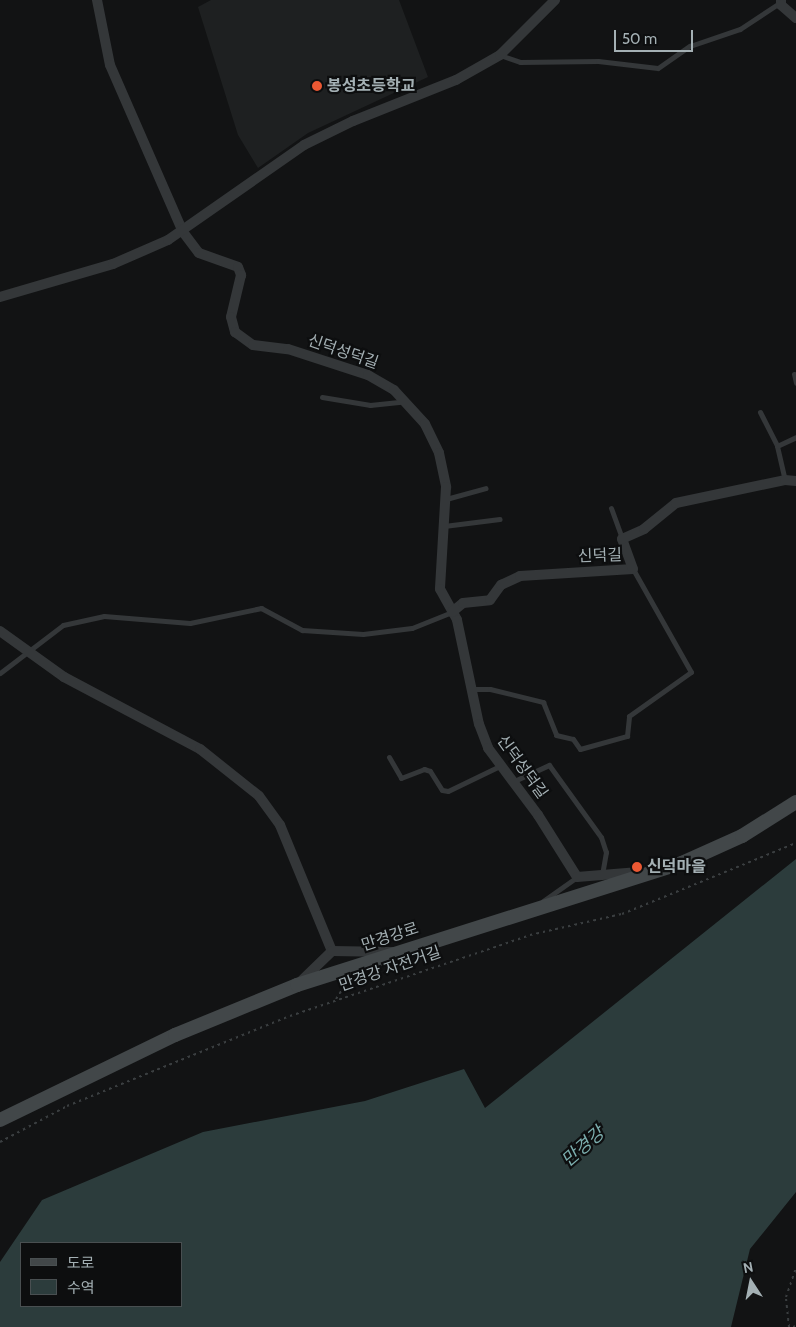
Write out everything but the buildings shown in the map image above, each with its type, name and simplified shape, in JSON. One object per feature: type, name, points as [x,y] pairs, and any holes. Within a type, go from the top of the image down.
[{"type":"street","name":"신덕성덕길","points":[[97,0],[110,66],[183,232],[198,253],[238,267],[241,275],[232,325],[242,339],[368,374],[406,401],[426,424],[439,453],[446,499],[440,589],[457,620],[483,737],[500,766],[578,877]]},
{"type":"street","points":[[0,297],[135,256],[183,232],[304,145],[353,120],[456,80],[500,55],[555,0]]},
{"type":"street","points":[[781,1],[796,18]]},
{"type":"street","name":"신덕길","points":[[452,612],[463,603],[490,600],[502,585],[520,576],[633,569],[622,538],[644,529],[685,499],[785,480],[796,481]]},
{"type":"street","points":[[0,631],[27,653],[64,677],[187,741],[259,796],[280,825],[332,951]]},
{"type":"street","name":"만경강로","points":[[0,1120],[175,1035],[297,985],[530,911],[722,846],[796,802]]},
{"type":"street","points":[[578,877],[652,871]]},
{"type":"street","points":[[297,985],[332,951],[399,952]]},
{"type":"lane","points":[[500,55],[520,62],[598,60],[658,68],[690,46],[740,29],[781,1]]},
{"type":"lane","points":[[794,374],[796,383]]},
{"type":"lane","points":[[322,397],[370,406],[406,401]]},
{"type":"lane","points":[[760,412],[777,446],[785,480]]},
{"type":"lane","points":[[777,446],[796,437]]},
{"type":"lane","points":[[446,499],[486,488]]},
{"type":"lane","points":[[611,508],[622,538]]},
{"type":"lane","points":[[444,526],[500,519]]},
{"type":"lane","points":[[471,689],[490,689],[543,702],[556,735],[573,740],[580,749],[627,736],[626,725],[636,710],[691,672],[633,569]]},
{"type":"lane","points":[[0,673],[63,625],[104,616],[157,623],[190,623],[261,608],[302,630],[364,634],[412,628],[452,612]]},
{"type":"lane","points":[[389,757],[401,778],[424,769],[430,771],[442,790],[500,766]]},
{"type":"lane","points":[[512,782],[549,764],[601,837],[606,852],[602,875]]},
{"type":"lane","points":[[530,911],[578,877]]},
{"type":"path","name":"만경강 자전거길","points":[[0,1142],[67,1106],[290,1016],[530,935],[622,914],[796,843]]},
{"type":"path","points":[[788,1327],[786,1297],[796,1268]]},
{"type":"shaded area","name":"봉성초등학교","points":[[211,0],[399,0],[428,77],[308,133],[258,168],[238,135],[198,7]]},
{"type":"water","name":"만경강","points":[[796,859],[796,1192],[750,1249],[731,1327],[0,1327],[0,1262],[42,1200],[203,1132],[365,1101],[464,1069],[485,1108]]},
{"type":"place","name":"봉성초등학교","points":[[317,86]]},
{"type":"place","name":"신덕마을","points":[[637,867]]}]
